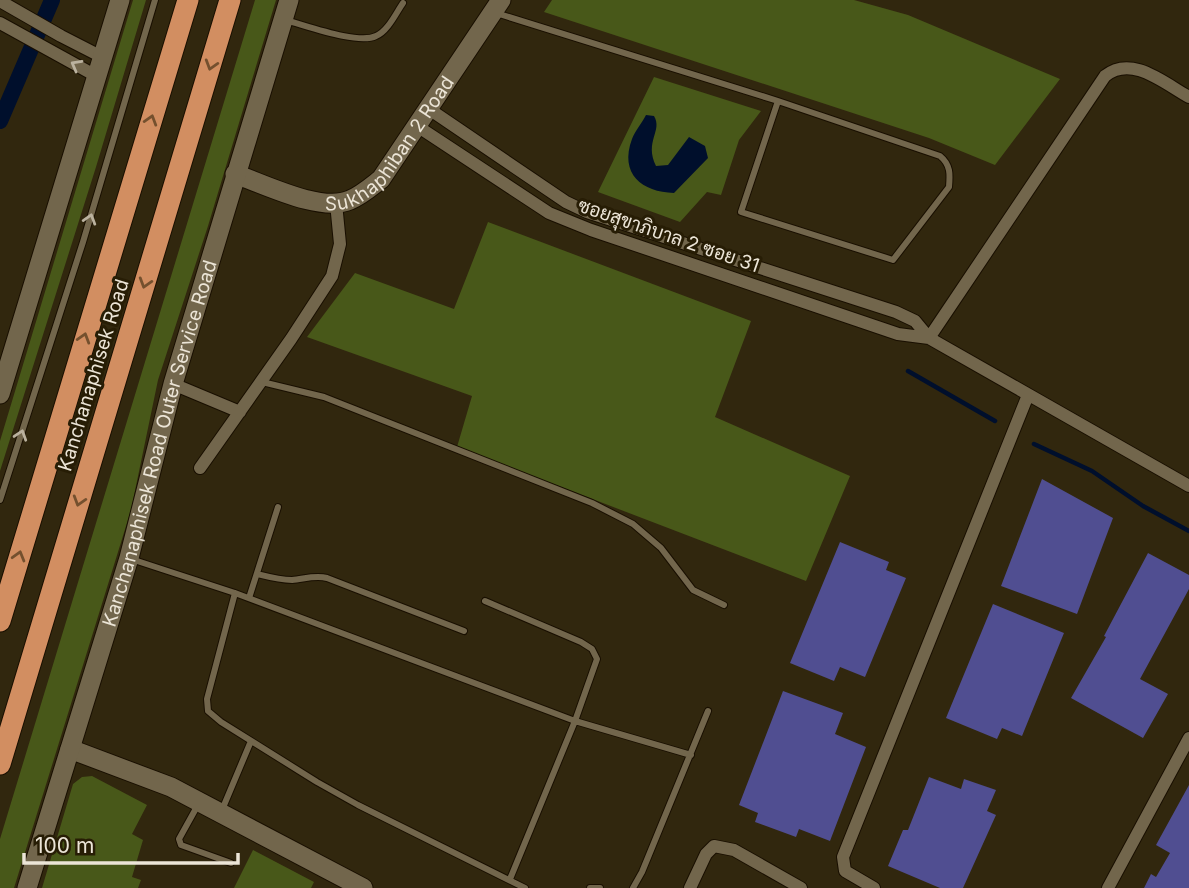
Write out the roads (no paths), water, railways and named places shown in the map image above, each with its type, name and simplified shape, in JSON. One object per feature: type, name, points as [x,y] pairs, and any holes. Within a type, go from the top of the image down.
[{"type":"highway","name":"Kanchanaphisek Road","points":[[0,621],[188,0]]},
{"type":"highway","name":"Kanchanaphisek Road","points":[[0,764],[230,0]]},
{"type":"main road","points":[[0,394],[120,0]]},
{"type":"main road","name":"Kanchanaphisek Road Outer Service Road","points":[[27,888],[129,558],[173,384],[289,0]]},
{"type":"main road","name":"Sukhaphiban 2 Road","points":[[235,174],[311,200],[330,204],[348,201],[382,179],[497,6]]},
{"type":"main road","points":[[70,750],[170,787],[355,886]]},
{"type":"street","points":[[0,1],[61,36],[101,67]]},
{"type":"street","points":[[0,23],[55,53],[101,67]]},
{"type":"street","points":[[929,338],[1105,76],[1119,68],[1130,67],[1189,97]]},
{"type":"street","name":"ซอยสุขาภิบาล 2 ซอย 31","points":[[429,109],[566,202],[587,212],[896,312],[915,321],[929,338],[1189,486]]},
{"type":"street","name":"ซอยสุขาภิบาล 2 ซอย 31","points":[[417,126],[549,214],[898,334],[929,338]]},
{"type":"street","points":[[513,190],[524,173]]},
{"type":"street","points":[[200,468],[332,276],[340,244],[337,203]]},
{"type":"street","points":[[173,384],[240,412]]},
{"type":"street","points":[[874,888],[845,871],[843,857],[1028,395]]},
{"type":"street","points":[[1108,888],[1189,738]]},
{"type":"street","points":[[690,888],[706,855],[714,846],[734,850],[801,888]]},
{"type":"lane","points":[[0,500],[83,242],[155,0]]},
{"type":"lane","points":[[283,19],[355,38],[375,37],[389,24],[403,3]]},
{"type":"lane","points":[[497,6],[940,156],[947,162],[949,187],[893,260],[741,212],[778,102]]},
{"type":"lane","points":[[261,382],[324,397],[592,503],[633,524],[662,548],[693,590],[724,605]]},
{"type":"lane","points":[[249,598],[278,507]]},
{"type":"lane","points":[[129,558],[249,598],[575,721],[691,755]]},
{"type":"lane","points":[[257,574],[276,579],[295,580],[319,576],[327,578],[464,631]]},
{"type":"lane","points":[[235,593],[207,699],[208,711],[251,741],[358,805],[525,888]]},
{"type":"lane","points":[[485,601],[592,649],[597,659],[575,721],[510,879]]},
{"type":"lane","points":[[633,888],[708,711]]},
{"type":"lane","points":[[221,813],[251,741]]},
{"type":"lane","points":[[200,802],[179,839],[181,845],[231,863]]},
{"type":"lane","points":[[590,888],[600,888]]},
{"type":"water","points":[[646,115],[654,116],[656,121],[652,150],[656,166],[668,165],[689,137],[705,146],[708,158],[674,193],[643,185],[631,171],[629,151],[632,139]]},
{"type":"waterway","points":[[0,121],[52,0]]},
{"type":"waterway","points":[[908,371],[995,421]]},
{"type":"waterway","points":[[1034,444],[1092,471],[1143,506],[1189,531]]}]
